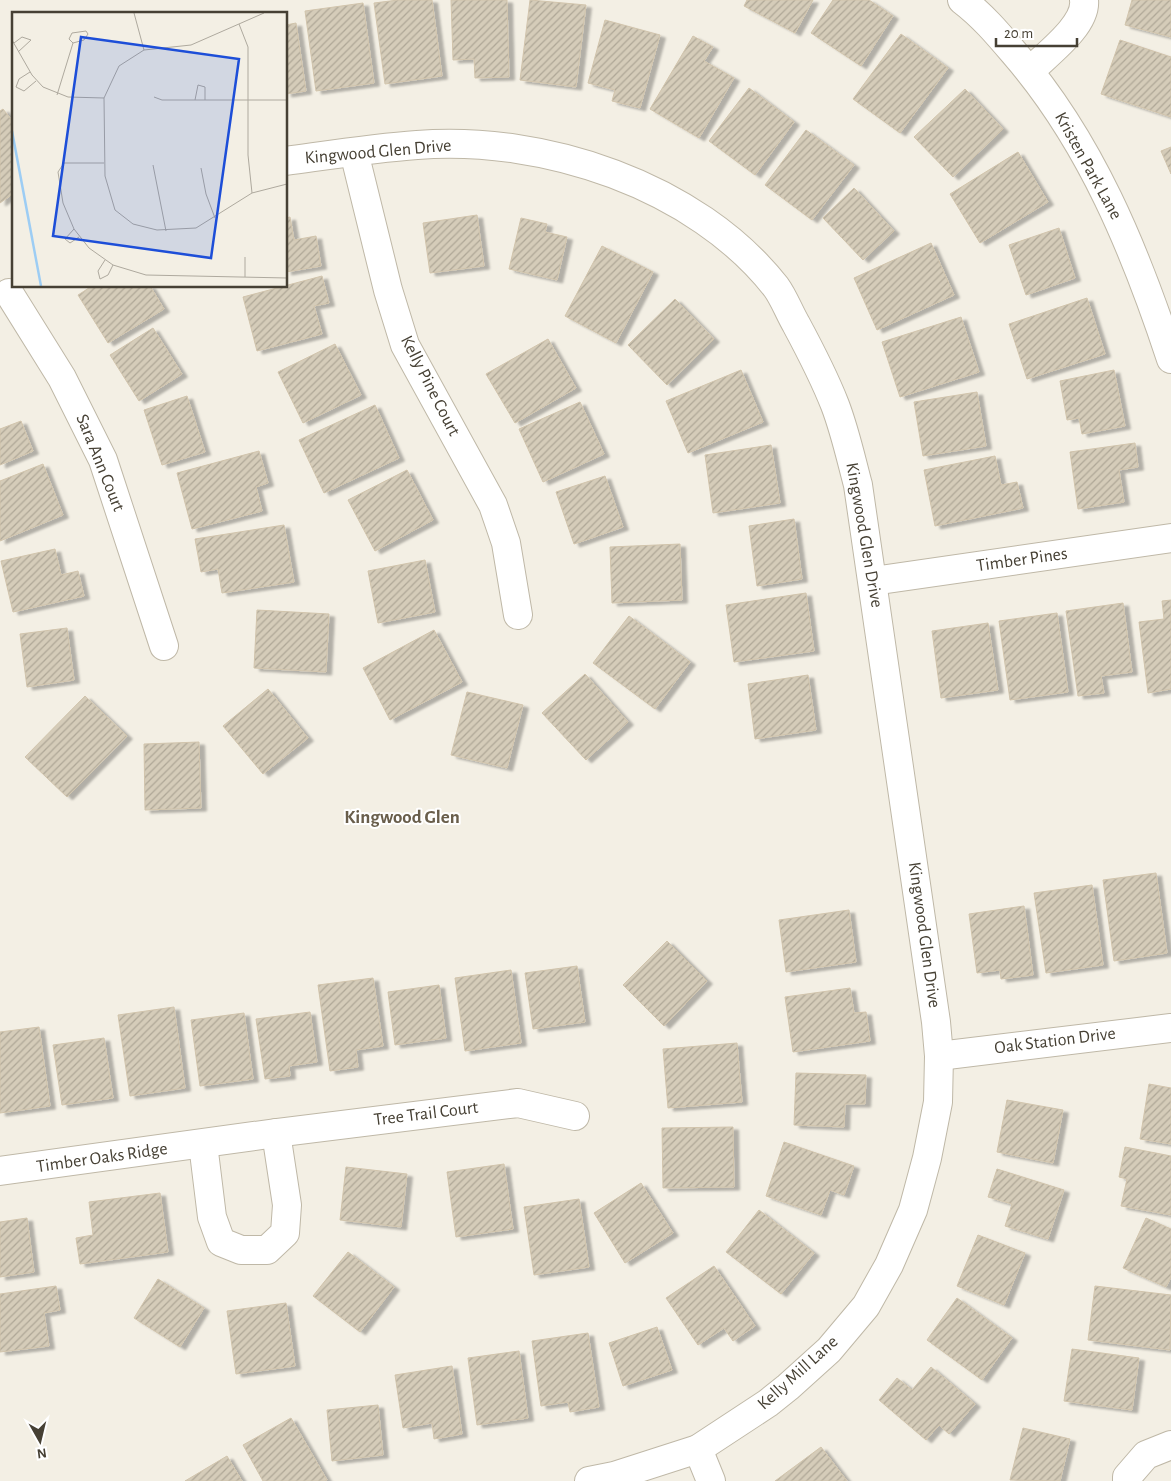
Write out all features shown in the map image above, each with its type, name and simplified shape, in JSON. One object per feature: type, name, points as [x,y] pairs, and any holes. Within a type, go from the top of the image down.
[{"type":"street","points":[[1030,71],[1076,25],[1085,10],[1084,0]]},
{"type":"street","name":"Kristen Park Lane","points":[[981,5],[1060,114],[1097,176],[1131,245],[1171,359]]},
{"type":"street","name":"Kingwood Glen Drive","points":[[288,161],[418,144],[470,144],[532,150],[599,168],[648,187],[698,217],[745,253],[777,288],[805,341],[835,406],[858,485],[936,1022],[939,1056]]},
{"type":"street","name":"Kelly Pine Court","points":[[354,152],[388,290],[405,345],[493,505],[506,543],[518,615]]},
{"type":"street","name":"Sara Ann Court","points":[[9,294],[62,378],[103,460],[164,646]]},
{"type":"street","name":"Timber Pines","points":[[873,581],[1171,538]]},
{"type":"street","name":"Oak Station Drive","points":[[939,1056],[1171,1028]]},
{"type":"street","name":"Kelly Mill Lane","points":[[589,1481],[614,1476],[698,1449],[768,1403],[788,1387],[829,1350],[866,1306],[889,1265],[913,1210],[938,1102],[939,1056]]},
{"type":"street","name":"Tree Trail Court","points":[[203,1144],[518,1103],[576,1116]]},
{"type":"street","points":[[203,1144],[212,1217],[221,1242],[242,1250],[268,1250],[285,1234],[287,1205],[276,1133]]},
{"type":"street","name":"Timber Oaks Ridge","points":[[0,1171],[203,1144]]},
{"type":"street","points":[[1126,1481],[1127,1477],[1146,1455],[1171,1445]]},
{"type":"street","points":[[698,1449],[711,1481]]},
{"type":"building","points":[[398,0],[432,0],[442,76],[385,84],[374,3]]},
{"type":"building","points":[[451,0],[507,0],[509,77],[475,78],[474,59],[453,60]]},
{"type":"building","points":[[530,0],[586,5],[576,87],[520,80]]},
{"type":"building","points":[[747,0],[813,0],[795,33],[744,6]]},
{"type":"building","points":[[833,0],[869,0],[893,16],[861,66],[811,33]]},
{"type":"building","points":[[1132,0],[1171,0],[1171,37],[1125,25]]},
{"type":"building","points":[[363,3],[374,83],[316,91],[305,11]]},
{"type":"building","points":[[605,20],[660,35],[640,108],[612,101],[615,90],[588,83]]},
{"type":"building","points":[[296,23],[306,91],[288,94],[288,25]]},
{"type":"building","points":[[901,34],[948,68],[900,133],[853,99]]},
{"type":"building","points":[[693,36],[713,47],[704,61],[734,78],[699,138],[650,109]]},
{"type":"building","points":[[1120,40],[1171,57],[1171,117],[1101,94]]},
{"type":"building","points":[[749,88],[794,122],[755,175],[709,141]]},
{"type":"building","points":[[965,89],[1003,129],[953,177],[914,137]]},
{"type":"building","points":[[3,109],[12,120],[12,194],[0,203],[0,111]]},
{"type":"building","points":[[806,130],[854,165],[812,220],[765,185]]},
{"type":"building","points":[[1171,147],[1171,174],[1161,151]]},
{"type":"building","points":[[1018,152],[1048,202],[980,243],[950,194]]},
{"type":"building","points":[[854,188],[894,231],[863,260],[823,218]]},
{"type":"building","points":[[477,215],[484,266],[430,273],[423,223]]},
{"type":"building","points":[[290,217],[294,240],[316,236],[321,266],[288,272],[288,218]]},
{"type":"building","points":[[521,218],[547,224],[545,232],[567,237],[557,280],[509,269]]},
{"type":"building","points":[[1059,228],[1075,278],[1026,295],[1009,245]]},
{"type":"building","points":[[931,243],[954,295],[877,330],[854,278]]},
{"type":"building","points":[[602,246],[653,272],[616,343],[565,316]]},
{"type":"building","points":[[322,276],[329,303],[314,306],[322,334],[257,351],[243,297],[277,288],[288,288],[288,285]]},
{"type":"building","points":[[89,288],[151,288],[164,309],[108,343],[78,295]]},
{"type":"building","points":[[1087,298],[1105,354],[1027,379],[1009,324]]},
{"type":"building","points":[[675,299],[714,339],[667,385],[628,345]]},
{"type":"building","points":[[961,317],[979,372],[900,397],[882,342]]},
{"type":"building","points":[[153,328],[182,374],[139,401],[110,355]]},
{"type":"building","points":[[548,339],[576,388],[515,423],[486,374]]},
{"type":"building","points":[[335,344],[361,395],[303,423],[278,372]]},
{"type":"building","points":[[741,370],[763,422],[688,453],[666,401]]},
{"type":"building","points":[[1114,370],[1125,426],[1082,434],[1079,418],[1067,420],[1060,381]]},
{"type":"building","points":[[977,392],[986,446],[923,456],[914,402]]},
{"type":"building","points":[[187,396],[205,452],[162,465],[144,410]]},
{"type":"building","points":[[580,402],[604,454],[543,482],[519,429]]},
{"type":"building","points":[[375,405],[399,458],[324,493],[299,440]]},
{"type":"building","points":[[21,421],[33,451],[0,465],[0,429]]},
{"type":"building","points":[[1135,443],[1138,467],[1119,470],[1124,502],[1078,509],[1070,452]]},
{"type":"building","points":[[771,445],[780,503],[713,513],[705,455]]},
{"type":"building","points":[[259,451],[268,483],[256,487],[262,511],[192,529],[177,473]]},
{"type":"building","points":[[995,456],[1001,485],[1017,482],[1023,508],[935,526],[924,470]]},
{"type":"building","points":[[43,464],[63,515],[0,541],[0,481]]},
{"type":"building","points":[[407,470],[433,520],[375,551],[348,500]]},
{"type":"building","points":[[605,476],[623,527],[574,544],[556,492]]},
{"type":"building","points":[[794,519],[802,579],[757,586],[749,526]]},
{"type":"building","points":[[284,525],[294,582],[222,593],[218,569],[201,572],[195,539]]},
{"type":"building","points":[[680,544],[682,600],[612,603],[610,547]]},
{"type":"building","points":[[55,549],[61,575],[78,571],[84,596],[13,612],[1,561]]},
{"type":"building","points":[[425,560],[435,612],[378,623],[368,571]]},
{"type":"building","points":[[806,593],[814,651],[734,662],[726,605]]},
{"type":"building","points":[[1171,600],[1171,689],[1148,693],[1139,622],[1164,619],[1162,601]]},
{"type":"building","points":[[1123,603],[1132,672],[1101,676],[1104,693],[1078,696],[1066,611]]},
{"type":"building","points":[[257,610],[329,614],[326,672],[254,668]]},
{"type":"building","points":[[1057,613],[1068,692],[1010,700],[999,621]]},
{"type":"building","points":[[629,616],[690,662],[655,709],[593,663]]},
{"type":"building","points":[[988,623],[998,690],[941,698],[932,631]]},
{"type":"building","points":[[67,628],[74,680],[27,687],[20,634]]},
{"type":"building","points":[[434,630],[462,682],[390,720],[363,668]]},
{"type":"building","points":[[585,674],[628,722],[586,760],[542,713]]},
{"type":"building","points":[[808,675],[816,730],[755,739],[748,684]]},
{"type":"building","points":[[268,689],[308,738],[263,774],[223,726]]},
{"type":"building","points":[[467,692],[523,705],[507,768],[451,755]]},
{"type":"building","points":[[85,696],[127,736],[67,797],[25,757]]},
{"type":"building","points":[[199,742],[201,808],[145,810],[144,744]]},
{"type":"building","points":[[1156,873],[1167,953],[1114,961],[1103,880]]},
{"type":"building","points":[[1092,885],[1103,965],[1046,973],[1034,893]]},
{"type":"building","points":[[1024,906],[1033,975],[1001,979],[1000,970],[977,973],[969,914]]},
{"type":"building","points":[[849,910],[856,962],[786,972],[779,920]]},
{"type":"building","points":[[667,941],[707,981],[664,1026],[623,985]]},
{"type":"building","points":[[577,966],[585,1022],[533,1029],[525,973]]},
{"type":"building","points":[[511,970],[521,1043],[465,1051],[455,978]]},
{"type":"building","points":[[373,978],[383,1046],[356,1050],[358,1067],[330,1071],[318,985]]},
{"type":"building","points":[[439,985],[446,1038],[395,1045],[388,992]]},
{"type":"building","points":[[850,988],[854,1013],[866,1012],[870,1041],[793,1052],[785,997]]},
{"type":"building","points":[[174,1007],[185,1088],[130,1096],[118,1015]]},
{"type":"building","points":[[310,1012],[317,1062],[289,1066],[290,1076],[265,1079],[256,1019]]},
{"type":"building","points":[[244,1013],[253,1079],[200,1086],[191,1020]]},
{"type":"building","points":[[39,1027],[50,1106],[0,1113],[0,1032]]},
{"type":"building","points":[[104,1038],[113,1098],[62,1105],[53,1045]]},
{"type":"building","points":[[737,1043],[742,1102],[668,1108],[663,1049]]},
{"type":"building","points":[[796,1073],[866,1075],[865,1104],[845,1104],[844,1127],[794,1125]]},
{"type":"building","points":[[1149,1084],[1171,1088],[1171,1144],[1140,1139]]},
{"type":"building","points":[[1007,1100],[1063,1110],[1053,1163],[997,1152]]},
{"type":"building","points":[[733,1127],[734,1187],[663,1188],[662,1128]]},
{"type":"building","points":[[784,1142],[854,1166],[844,1195],[830,1190],[821,1215],[766,1196]]},
{"type":"building","points":[[1125,1147],[1171,1156],[1171,1215],[1121,1206],[1127,1179],[1119,1177]]},
{"type":"building","points":[[504,1164],[513,1229],[456,1237],[447,1172]]},
{"type":"building","points":[[346,1167],[407,1174],[401,1227],[340,1220]]},
{"type":"building","points":[[997,1169],[1064,1190],[1048,1239],[1005,1226],[1012,1204],[988,1197]]},
{"type":"building","points":[[641,1183],[673,1233],[625,1263],[594,1213]]},
{"type":"building","points":[[160,1193],[168,1252],[80,1264],[76,1238],[93,1235],[89,1202]]},
{"type":"building","points":[[579,1199],[589,1267],[534,1275],[524,1207]]},
{"type":"building","points":[[759,1210],[814,1253],[781,1294],[726,1252]]},
{"type":"building","points":[[27,1218],[34,1272],[0,1277],[0,1222]]},
{"type":"building","points":[[1146,1218],[1171,1229],[1171,1277],[1166,1287],[1123,1268]]},
{"type":"building","points":[[978,1235],[1025,1253],[1004,1305],[957,1286]]},
{"type":"building","points":[[348,1252],[394,1287],[360,1332],[313,1296]]},
{"type":"building","points":[[714,1266],[755,1326],[733,1341],[724,1328],[698,1345],[666,1298]]},
{"type":"building","points":[[158,1279],[204,1308],[180,1347],[134,1318]]},
{"type":"building","points":[[56,1286],[60,1310],[44,1313],[49,1346],[0,1352],[0,1294]]},
{"type":"building","points":[[1095,1286],[1171,1295],[1170,1350],[1088,1340]]},
{"type":"building","points":[[957,1298],[1012,1338],[982,1380],[927,1340]]},
{"type":"building","points":[[286,1303],[295,1366],[236,1374],[227,1311]]},
{"type":"building","points":[[657,1327],[672,1370],[623,1386],[609,1343]]},
{"type":"building","points":[[588,1333],[599,1407],[570,1412],[568,1402],[541,1406],[532,1341]]},
{"type":"building","points":[[1072,1349],[1139,1358],[1132,1410],[1064,1401]]},
{"type":"building","points":[[519,1351],[528,1418],[477,1425],[468,1358]]},
{"type":"building","points":[[452,1366],[462,1434],[434,1439],[432,1423],[403,1428],[395,1375]]},
{"type":"building","points":[[931,1367],[975,1404],[949,1434],[939,1425],[926,1440],[879,1400],[897,1378],[912,1390]]},
{"type":"building","points":[[378,1405],[383,1455],[332,1461],[327,1410]]},
{"type":"building","points":[[291,1418],[327,1480],[263,1481],[243,1445]]},
{"type":"building","points":[[1023,1428],[1070,1439],[1060,1481],[1010,1480]]},
{"type":"building","points":[[821,1447],[847,1481],[775,1481]]},
{"type":"building","points":[[227,1456],[242,1481],[185,1481]]},
{"type":"district","name":"Kingwood Glen","points":[[402,817]]}]
